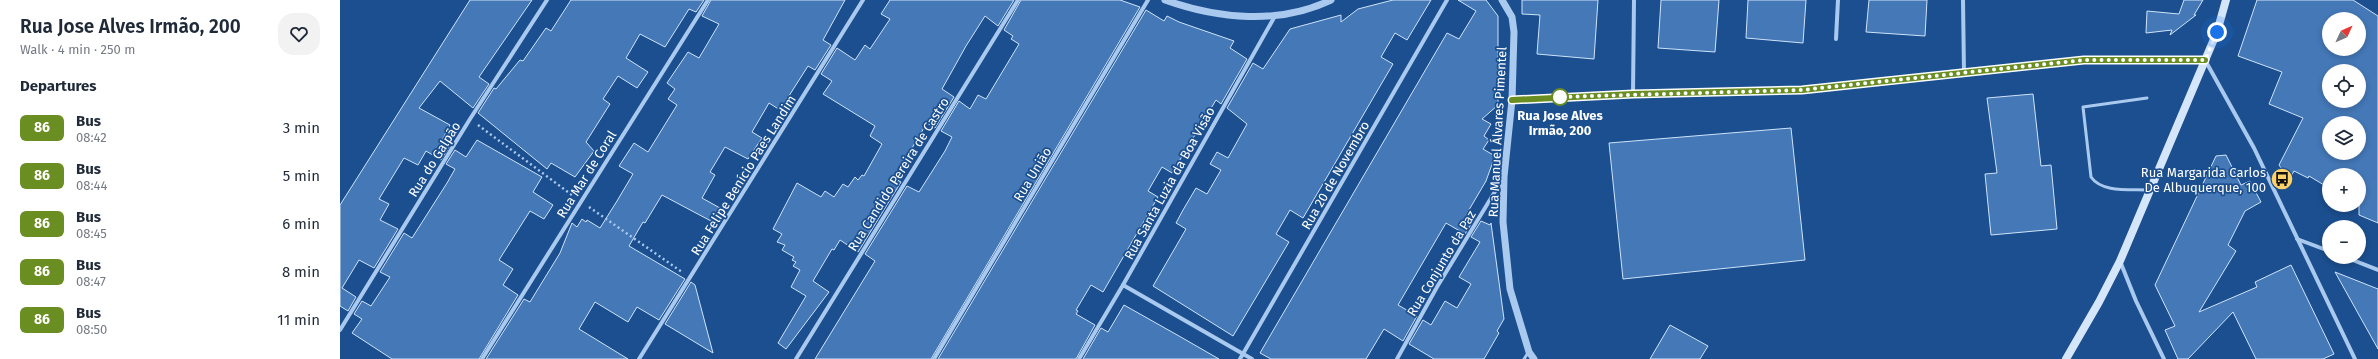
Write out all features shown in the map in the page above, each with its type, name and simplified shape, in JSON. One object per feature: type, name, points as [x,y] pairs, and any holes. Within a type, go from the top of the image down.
[{"type":"main road","points":[[2066,359],[2099,302],[2120,261],[2217,32],[2226,0]]},
{"type":"street","name":"Rua do Galpão","points":[[340,330],[470,119],[547,0]]},
{"type":"street","name":"Rua Mar de Coral","points":[[482,359],[708,0]]},
{"type":"street","name":"Rua Felipe Benício Paes Landim","points":[[639,359],[863,0]]},
{"type":"street","name":"Rua Candido Pereira de Castro","points":[[796,359],[1018,0]]},
{"type":"street","name":"Rua União","points":[[934,359],[1148,0]]},
{"type":"street","points":[[1165,0],[1181,3],[1209,13],[1243,17],[1275,16],[1331,0]]},
{"type":"street","name":"Rua 20 de Novembro","points":[[1240,359],[1447,0]]},
{"type":"street","name":"Rua Manuel Álvares Pimentel","points":[[1502,0],[1512,17],[1514,32],[1512,100],[1504,177],[1503,222],[1510,289],[1529,352],[1534,359]]},
{"type":"street","points":[[1633,94],[1634,0]]},
{"type":"street","points":[[1836,39],[1838,0]]},
{"type":"street","points":[[1963,0],[1964,73]]},
{"type":"street","name":"Rua Santa Luzia da Boa Visão","points":[[1079,359],[1123,285],[1275,16]]},
{"type":"street","points":[[1512,100],[1633,94],[1802,90],[2084,60],[2205,60],[2254,148],[2355,359]]},
{"type":"street","name":"Rua Conjunto da Paz","points":[[1397,359],[1437,287],[1504,177]]},
{"type":"street","points":[[2297,239],[2322,248]]},
{"type":"street","points":[[2120,261],[2136,301],[2164,359]]},
{"type":"street","points":[[2363,264],[2378,270]]},
{"type":"street","points":[[1123,285],[1252,359]]},
{"type":"lane","points":[[2147,98],[2083,107],[2091,177],[2096,185],[2150,190]]},
{"type":"lane","points":[[1524,359],[1529,352]]},
{"type":"building","points":[[470,0],[532,0],[479,77],[489,84],[473,108],[440,81],[419,108],[450,125],[441,142],[449,147],[441,160],[426,151],[418,165],[404,158],[379,199],[389,204],[380,220],[398,229],[374,268],[359,260],[342,288],[356,297],[348,311],[340,306],[340,205]]},
{"type":"building","points":[[571,0],[704,0],[696,12],[689,9],[665,47],[640,34],[626,58],[648,72],[637,88],[618,76],[603,99],[610,104],[586,142],[594,151],[575,177],[551,163],[547,169],[478,113],[494,88],[496,89],[520,60],[523,61],[546,28],[551,31]]},
{"type":"building","points":[[711,0],[845,0],[823,40],[831,45],[815,70],[808,66],[780,110],[769,103],[752,132],[762,138],[748,159],[725,147],[710,172],[715,175],[702,198],[720,208],[711,221],[662,195],[645,223],[643,222],[629,246],[685,279],[659,320],[637,307],[628,322],[595,302],[579,329],[628,359],[486,359],[524,299],[530,302],[560,253],[572,223],[577,227],[582,219],[586,222],[587,220],[600,228],[633,174],[619,166],[634,143],[648,152],[677,105],[668,99],[675,89],[667,83],[688,52],[699,58],[719,24],[702,16]]},
{"type":"building","points":[[890,0],[1014,0],[998,26],[985,16],[966,46],[942,89],[954,97],[935,128],[927,123],[894,178],[901,182],[858,252],[840,240],[834,250],[832,249],[813,281],[829,292],[786,349],[778,343],[806,296],[791,287],[800,270],[793,266],[796,262],[792,260],[794,257],[782,250],[785,245],[777,242],[782,234],[773,229],[797,183],[821,197],[825,191],[834,197],[843,184],[848,187],[855,177],[858,180],[862,175],[864,176],[882,144],[870,136],[875,126],[823,94],[832,81],[821,74],[837,48],[855,60],[865,45],[870,49],[890,19],[881,14]]},
{"type":"building","points":[[1021,0],[1120,0],[1140,7],[931,359],[815,359],[875,261],[865,254],[907,186],[919,192],[945,151],[952,137],[941,131],[959,101],[970,109],[978,95],[986,99],[1019,44],[1011,39],[1013,36],[1004,30]]},
{"type":"building","points":[[1393,0],[1431,0],[1407,40],[1395,33],[1381,57],[1393,64],[1303,218],[1290,210],[1276,234],[1289,242],[1233,336],[1153,286],[1186,229],[1176,223],[1183,210],[1196,188],[1207,194],[1221,170],[1210,164],[1217,152],[1228,158],[1247,124],[1227,108],[1253,63],[1263,69],[1290,29],[1341,15],[1341,22],[1358,9]]},
{"type":"building","points":[[1458,0],[1486,0],[1498,16],[1498,105],[1482,119],[1491,124],[1484,136],[1489,140],[1483,149],[1495,156],[1486,181],[1466,215],[1475,218],[1465,234],[1446,223],[1398,305],[1417,316],[1403,341],[1384,329],[1366,359],[1271,359],[1260,353],[1447,33],[1459,39],[1476,11]]},
{"type":"building","points":[[1522,0],[1598,0],[1594,59],[1537,54],[1540,15],[1522,14]]},
{"type":"building","points":[[1661,0],[1719,0],[1715,52],[1658,48]]},
{"type":"building","points":[[1748,0],[1806,0],[1803,43],[1746,38]]},
{"type":"building","points":[[1869,0],[1927,0],[1925,36],[1866,32]]},
{"type":"building","points":[[2184,0],[2203,0],[2194,15],[2196,15],[2170,35],[2172,30],[2146,33],[2147,11],[2179,14]]},
{"type":"building","points":[[2257,0],[2353,0],[2378,16],[2378,223],[2359,215],[2359,212],[2366,212],[2366,168],[2322,168],[2322,184],[2309,176],[2308,178],[2294,171],[2289,180],[2279,165],[2303,118],[2269,104],[2282,72],[2238,56]]},
{"type":"building","points":[[1146,10],[1164,21],[1167,16],[1179,22],[1234,41],[1230,48],[1247,59],[1221,104],[1216,100],[1172,173],[1162,167],[1148,191],[1158,197],[1103,292],[1091,285],[1076,310],[1078,311],[1076,314],[1095,325],[1076,359],[938,359]]},
{"type":"building","points":[[2033,94],[2041,166],[2051,165],[2057,229],[1991,235],[1985,174],[1997,173],[1987,98]]},
{"type":"building","points":[[1791,128],[1805,260],[1623,279],[1609,143]]},
{"type":"building","points":[[477,140],[542,177],[533,192],[553,205],[544,219],[530,211],[499,260],[513,269],[503,285],[518,295],[479,359],[392,359],[352,333],[362,319],[354,314],[362,301],[371,306],[390,277],[380,272],[404,233],[412,238],[447,183],[455,169],[446,164],[455,150],[466,157]]},
{"type":"building","points":[[2226,155],[2241,185],[2250,181],[2261,202],[2245,211],[2228,245],[2236,251],[2199,312],[2257,287],[2255,282],[2291,265],[2334,354],[2323,359],[2256,359],[2233,312],[2188,359],[2178,359],[2165,330],[2175,326],[2155,285],[2216,156]]},
{"type":"building","points":[[1481,221],[1490,225],[1491,223],[1504,319],[1497,331],[1499,333],[1484,359],[1434,359],[1409,344],[1423,320],[1431,325],[1445,301],[1457,308],[1471,284],[1459,277],[1480,242],[1471,237]]},
{"type":"building","points":[[2335,272],[2378,289],[2378,349]]},
{"type":"building","points":[[691,282],[695,285],[713,353],[665,324]]},
{"type":"building","points":[[1124,305],[1219,359],[1083,359],[1101,328],[1108,332]]},
{"type":"building","points":[[1670,325],[1708,346],[1700,359],[1650,359]]},
{"type":"bus line","name":"86","points":[[1512,100],[1633,94],[1802,90],[2084,60],[2205,60]]},
{"type":"place","name":"Rua Jose Alves Irmão, 200","points":[[1560,97]]},
{"type":"place","name":"Rua Margarida Carlos De Albuquerque, 100","points":[[2282,179]]},
{"type":"route","points":[[1560,97],[1558,97],[1802,90],[2084,60],[2205,60],[2217,32]]}]
